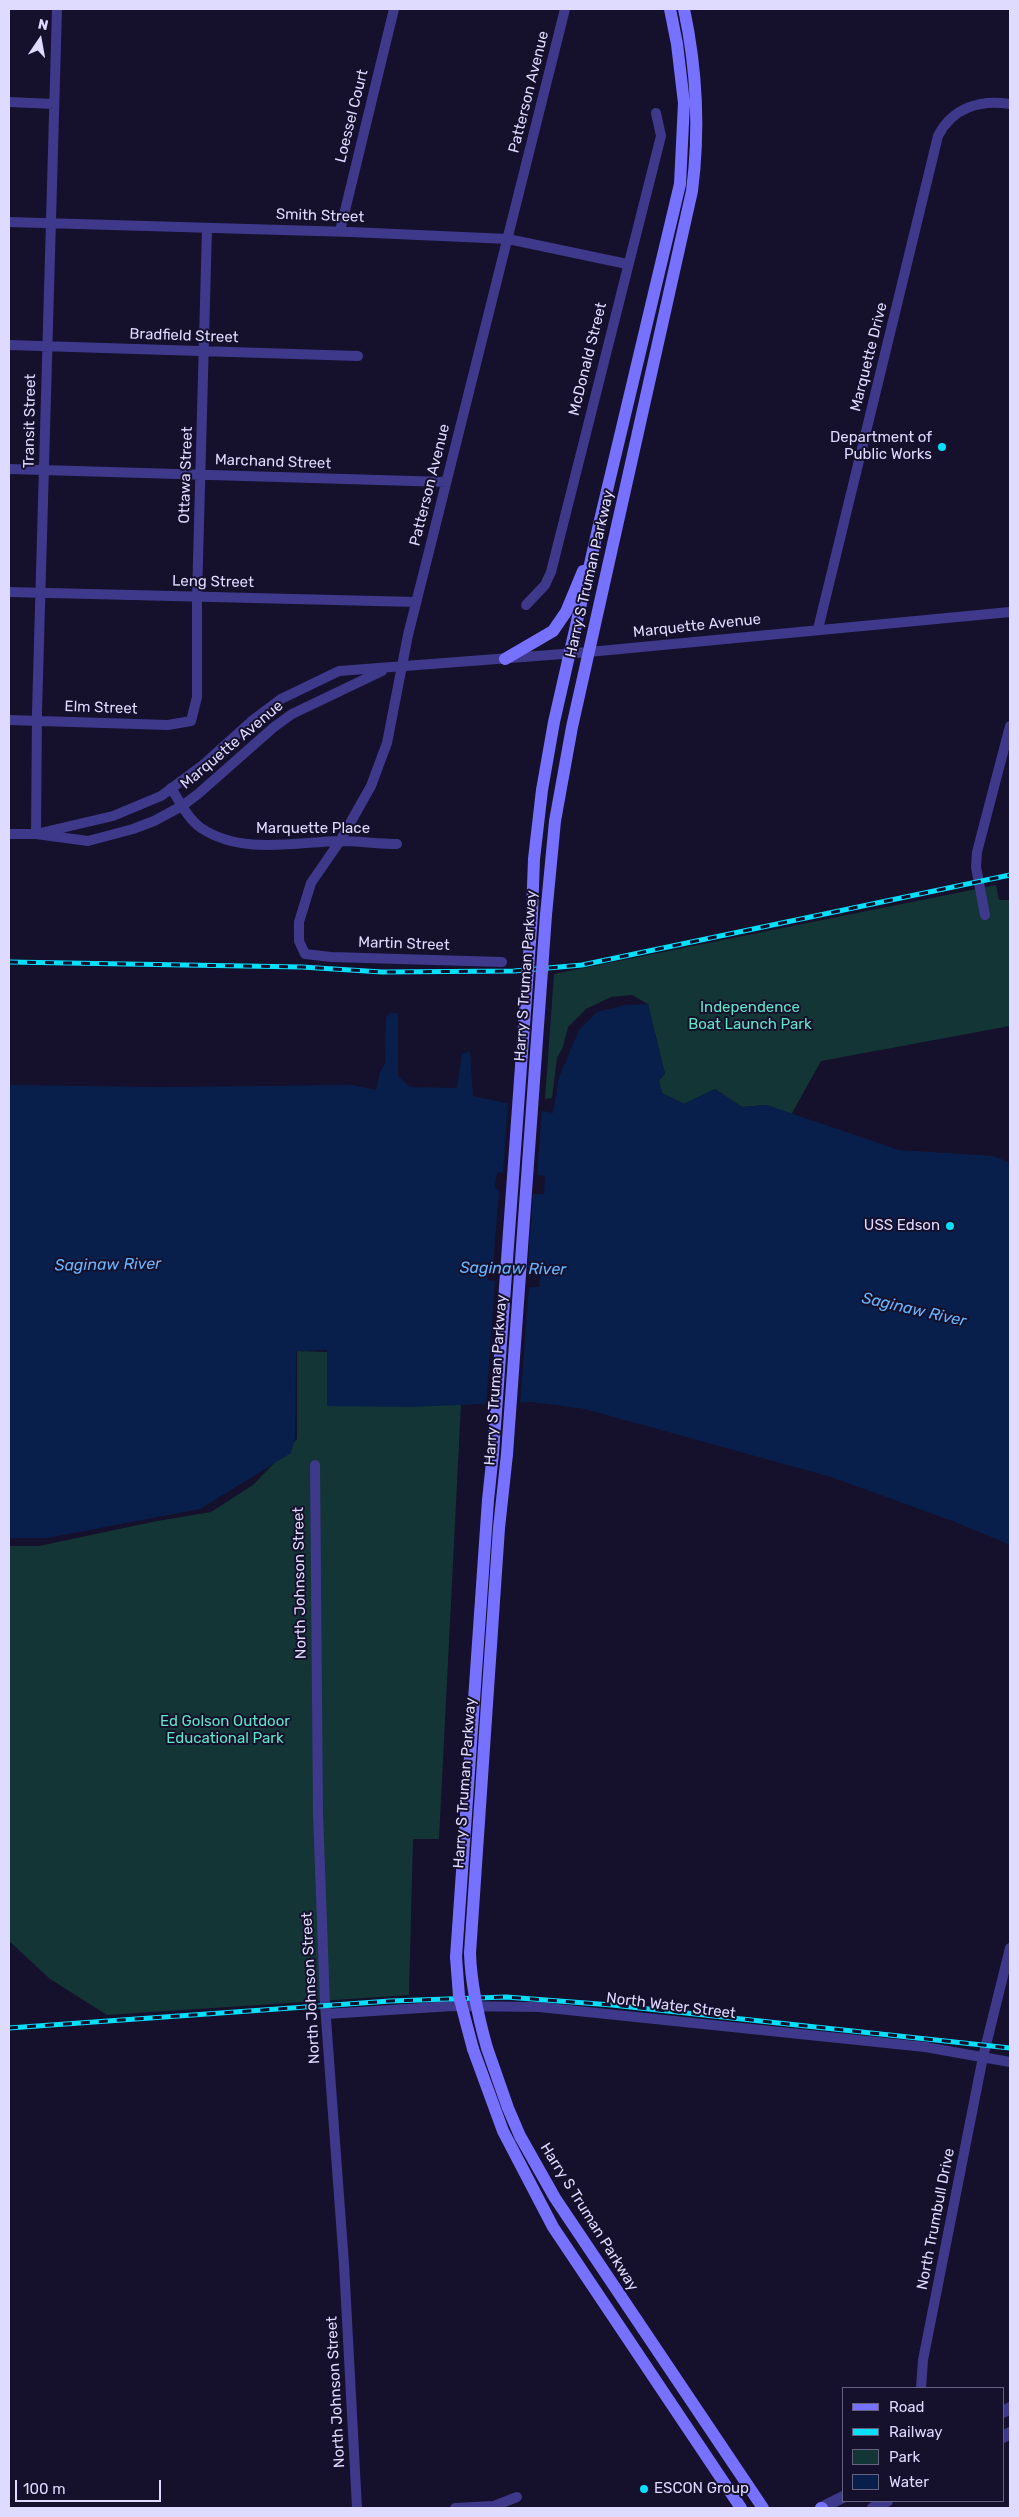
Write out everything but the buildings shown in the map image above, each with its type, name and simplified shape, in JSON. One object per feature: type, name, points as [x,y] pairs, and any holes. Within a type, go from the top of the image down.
[{"type":"main road","name":"Harry S Truman Parkway","points":[[670,9],[677,44],[684,103],[680,184],[570,653],[542,790],[534,859],[532,914],[456,1957],[459,1996],[473,2048],[503,2131],[548,2218],[741,2508]]},
{"type":"main road","name":"Harry S Truman Parkway","points":[[684,9],[696,91],[696,153],[692,191],[589,652],[555,822],[546,915],[507,1454],[499,1528],[470,1953],[476,2009],[487,2048],[520,2136],[555,2198],[760,2503]]},
{"type":"main road","points":[[505,658],[546,636],[560,623],[593,550]]},
{"type":"main road","points":[[731,2494],[734,2508]]},
{"type":"main road","points":[[760,2503],[775,2508]]},
{"type":"street","name":"Transit Street","points":[[36,834],[40,592],[57,9]]},
{"type":"street","name":"Loessel Court","points":[[340,232],[394,9]]},
{"type":"street","name":"Patterson Avenue","points":[[305,954],[299,941],[299,922],[311,883],[340,841],[371,786],[387,743],[401,667],[416,602],[565,9]]},
{"type":"street","points":[[9,102],[54,104]]},
{"type":"street","name":"Marquette Drive","points":[[818,629],[938,136],[944,125],[953,116],[970,107],[995,102],[1010,104]]},
{"type":"street","name":"McDonald Street","points":[[526,605],[545,585],[550,572],[661,136],[656,114]]},
{"type":"street","name":"Smith Street","points":[[9,222],[508,239],[627,264]]},
{"type":"street","name":"Ottawa Street","points":[[191,721],[197,697],[197,597],[207,228]]},
{"type":"street","name":"Bradfield Street","points":[[9,345],[358,356]]},
{"type":"street","name":"Marchand Street","points":[[9,469],[446,482]]},
{"type":"street","name":"Leng Street","points":[[9,592],[416,602]]},
{"type":"street","name":"Marquette Avenue","points":[[36,834],[113,816],[145,804],[203,765],[253,720],[296,690],[339,671],[386,669],[589,652],[1010,612]]},
{"type":"street","name":"Marquette Avenue","points":[[9,834],[36,834],[88,841],[133,829],[182,806],[214,781],[274,727],[292,714],[386,669]]},
{"type":"street","name":"Elm Street","points":[[9,720],[168,725],[191,721]]},
{"type":"street","points":[[985,915],[976,867],[977,852],[1010,726]]},
{"type":"street","points":[[171,788],[182,806]]},
{"type":"street","name":"Marquette Place","points":[[182,806],[202,828],[244,843],[288,846],[340,841],[397,844]]},
{"type":"street","name":"Martin Street","points":[[305,954],[331,957],[502,962]]},
{"type":"street","name":"North Johnson Street","points":[[315,1466],[318,1813],[326,2014],[344,2264],[357,2508]]},
{"type":"street","name":"North Trumbull Drive","points":[[921,2387],[923,2360],[983,2057],[1010,1948]]},
{"type":"street","name":"North Water Street","points":[[326,2014],[453,2006],[539,2007],[925,2047],[1010,2062]]},
{"type":"street","points":[[455,2508],[494,2506],[517,2497]]},
{"type":"street","points":[[821,2508],[842,2498]]},
{"type":"street","points":[[873,2508],[885,2502]]},
{"type":"green space","name":"Independence Boat Launch Park","points":[[996,885],[999,900],[1010,900],[1010,1026],[821,1061],[791,1115],[767,1105],[742,1107],[715,1089],[684,1104],[662,1093],[659,1080],[665,1074],[648,1004],[632,995],[611,997],[586,1009],[568,1027],[563,1047],[557,1058],[552,1098],[545,1099],[554,974]]},
{"type":"green space","name":"Ed Golson Outdoor Educational Park","points":[[297,1351],[327,1352],[327,1406],[461,1405],[439,1839],[413,1839],[409,1995],[107,2015],[50,1979],[9,1941],[9,1546],[39,1546],[157,1521],[211,1512],[253,1485],[297,1439]]},
{"type":"water","name":"Saginaw River","points":[[648,1004],[665,1074],[659,1080],[662,1093],[684,1104],[715,1089],[742,1107],[767,1105],[899,1150],[994,1156],[1010,1163],[1010,1545],[955,1522],[831,1477],[585,1409],[532,1402],[409,1407],[327,1406],[327,1350],[296,1351],[295,1439],[291,1453],[200,1509],[47,1538],[9,1538],[9,1085],[162,1087],[353,1085],[376,1090],[380,1072],[385,1063],[386,1018],[390,1012],[398,1014],[398,1076],[410,1087],[457,1088],[462,1054],[470,1051],[473,1096],[553,1113],[559,1077],[579,1030],[597,1012],[625,1005]]},
{"type":"pier","points":[[508,1101],[542,1108],[537,1175],[545,1176],[544,1194],[533,1194],[528,1268],[541,1269],[539,1287],[529,1287],[520,1405],[486,1406],[495,1281],[488,1280],[489,1270],[493,1266],[499,1191],[495,1187],[496,1177],[498,1172],[503,1173]]},
{"type":"railway","points":[[9,962],[302,967],[382,972],[514,971],[582,965],[1010,875]]},
{"type":"railway","points":[[9,2028],[390,2001],[506,1997],[612,2005],[1010,2048]]},
{"type":"place","name":"Department of Public Works","points":[[942,447]]},
{"type":"place","name":"USS Edson","points":[[950,1226]]},
{"type":"place","name":"ESCON Group","points":[[644,2489]]}]
